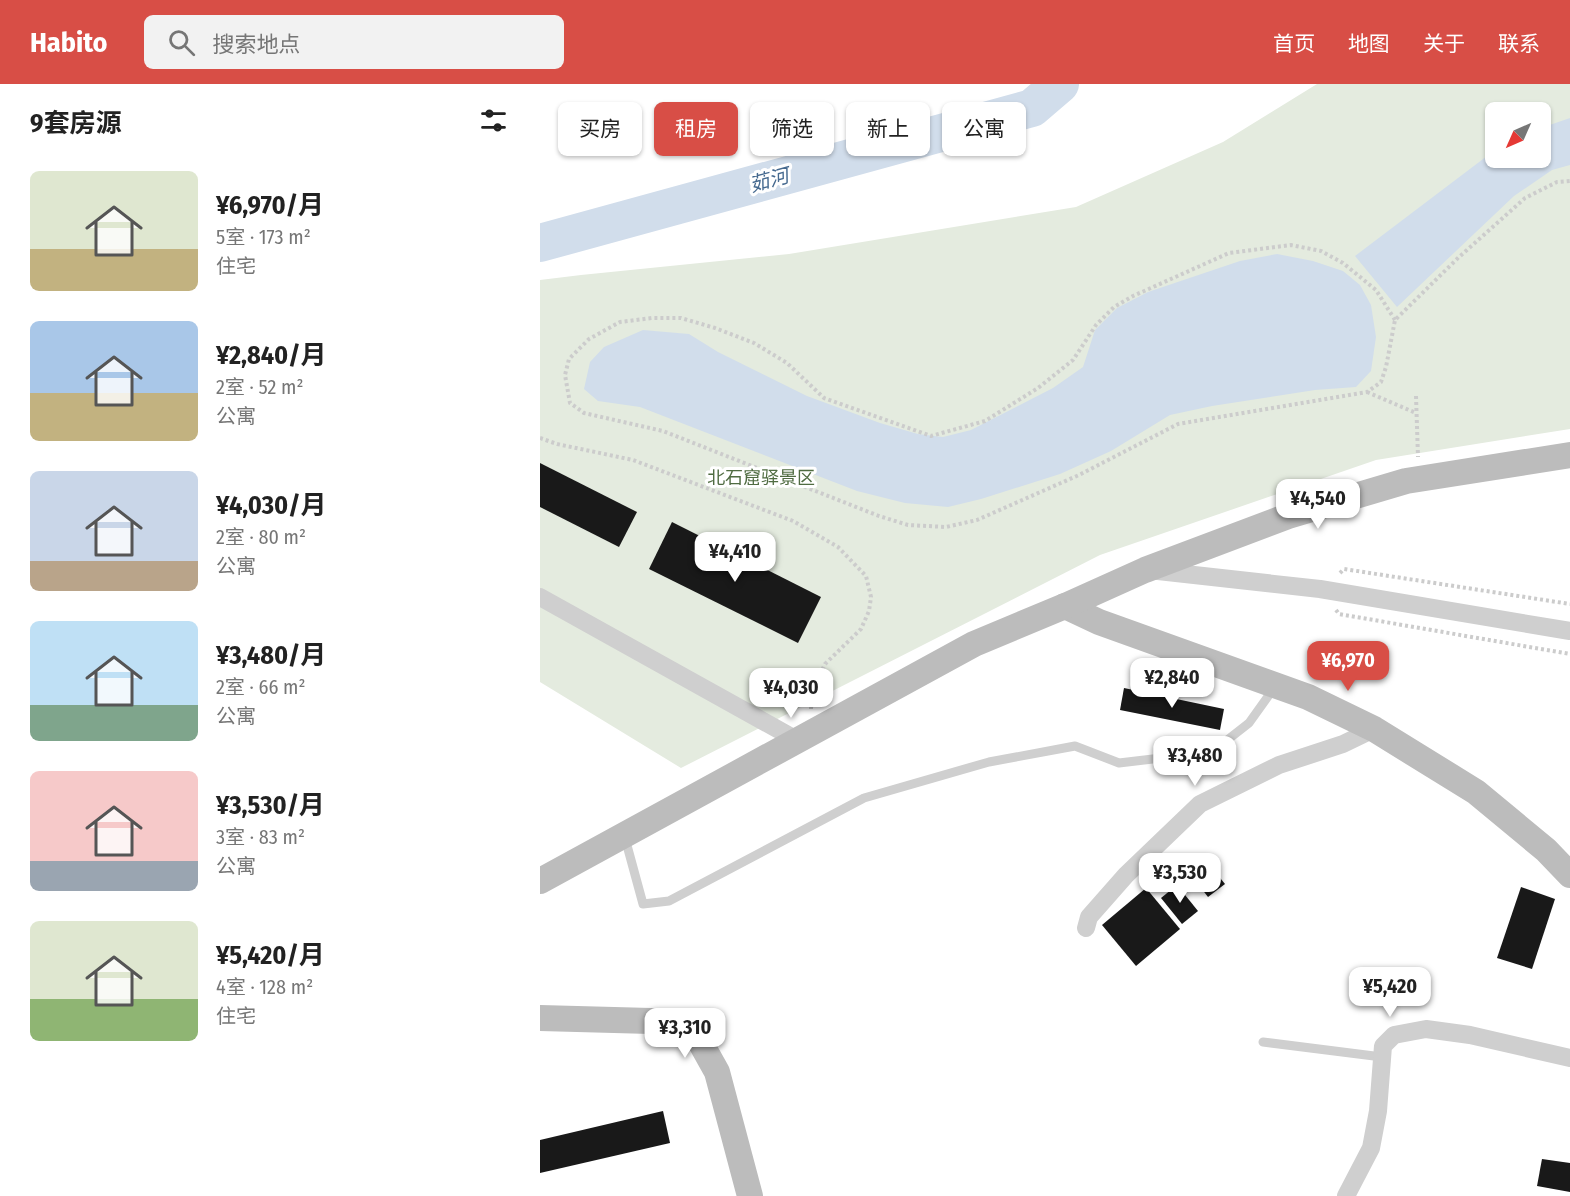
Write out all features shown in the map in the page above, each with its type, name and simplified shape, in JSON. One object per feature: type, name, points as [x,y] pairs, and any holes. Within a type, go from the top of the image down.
[{"type":"street","points":[[540,881],[974,644],[1145,570],[1288,516],[1406,481],[1570,455]]},
{"type":"street","points":[[1145,570],[1320,589],[1570,631]]},
{"type":"street","points":[[540,597],[808,735]]},
{"type":"street","points":[[1065,606],[1099,622],[1308,697],[1374,729],[1476,792],[1546,850],[1570,875]]},
{"type":"street","points":[[1086,928],[1089,918],[1126,875],[1200,804],[1278,765],[1343,744],[1374,729]]},
{"type":"street","points":[[540,1018],[651,1021],[698,1038],[717,1072],[750,1196]]},
{"type":"street","points":[[1346,1196],[1371,1148],[1378,1111],[1383,1046],[1394,1035],[1426,1029],[1470,1035],[1570,1058]]},
{"type":"lane","points":[[624,835],[643,904],[669,901],[864,798],[989,762],[1075,746],[1119,763],[1212,752],[1249,723],[1276,686]]},
{"type":"lane","points":[[1263,1042],[1382,1057]]},
{"type":"path","points":[[1395,320],[1376,290],[1343,263],[1321,251],[1291,245],[1229,253],[1133,296],[1114,307],[1096,325],[1073,360],[1038,388],[985,421],[931,436],[824,398],[787,363],[754,343],[681,318],[652,318],[620,322],[589,339],[569,359],[565,375],[570,403],[584,413],[663,431],[898,522],[908,525],[946,527],[977,520],[1028,498],[1079,475],[1178,423],[1367,392],[1381,382],[1395,320],[1459,257],[1525,198],[1557,182],[1570,181]]},
{"type":"path","points":[[1367,392],[1416,413]]},
{"type":"path","points":[[1416,396],[1419,479]]},
{"type":"path","points":[[540,438],[557,444],[633,460],[793,521],[838,547],[866,576],[871,597],[869,611],[861,628],[825,664],[812,692],[808,735]]},
{"type":"path","points":[[1320,589],[1344,569],[1570,604]]},
{"type":"green space","name":"北石窟驿景区","points":[[1317,84],[1570,84],[1570,429],[1376,460],[1100,555],[681,768],[540,682],[540,280],[789,254],[1076,207],[1223,142]]},
{"type":"water","points":[[1570,118],[1570,165],[1552,170],[1514,196],[1397,307],[1355,256],[1485,158],[1485,168],[1551,168],[1551,125]]},
{"type":"water","points":[[1277,254],[1313,261],[1343,271],[1360,285],[1371,305],[1376,337],[1371,371],[1356,387],[1315,390],[1170,415],[1111,451],[1060,474],[948,507],[905,503],[857,491],[640,407],[598,401],[584,389],[590,362],[604,347],[643,330],[689,334],[718,352],[807,396],[880,423],[918,434],[943,437],[971,430],[1053,388],[1083,367],[1095,330],[1117,308],[1148,292],[1240,261]]},
{"type":"building","points":[[540,463],[637,512],[619,547],[540,507]]},
{"type":"building","points":[[672,522],[821,597],[798,643],[649,569]]},
{"type":"building","points":[[1124,688],[1224,709],[1220,730],[1120,710]]},
{"type":"building","points":[[1204,858],[1225,884],[1208,897],[1188,871]]},
{"type":"building","points":[[1177,885],[1198,911],[1182,924],[1161,898]]},
{"type":"building","points":[[1521,887],[1555,899],[1532,969],[1497,958]]},
{"type":"building","points":[[1146,888],[1180,929],[1136,966],[1102,925]]},
{"type":"building","points":[[663,1111],[670,1143],[540,1173],[540,1140]]},
{"type":"building","points":[[1542,1159],[1570,1163],[1570,1192],[1537,1186]]},
{"type":"waterway","name":"茹河","points":[[540,243],[1032,108],[1060,84]]}]
